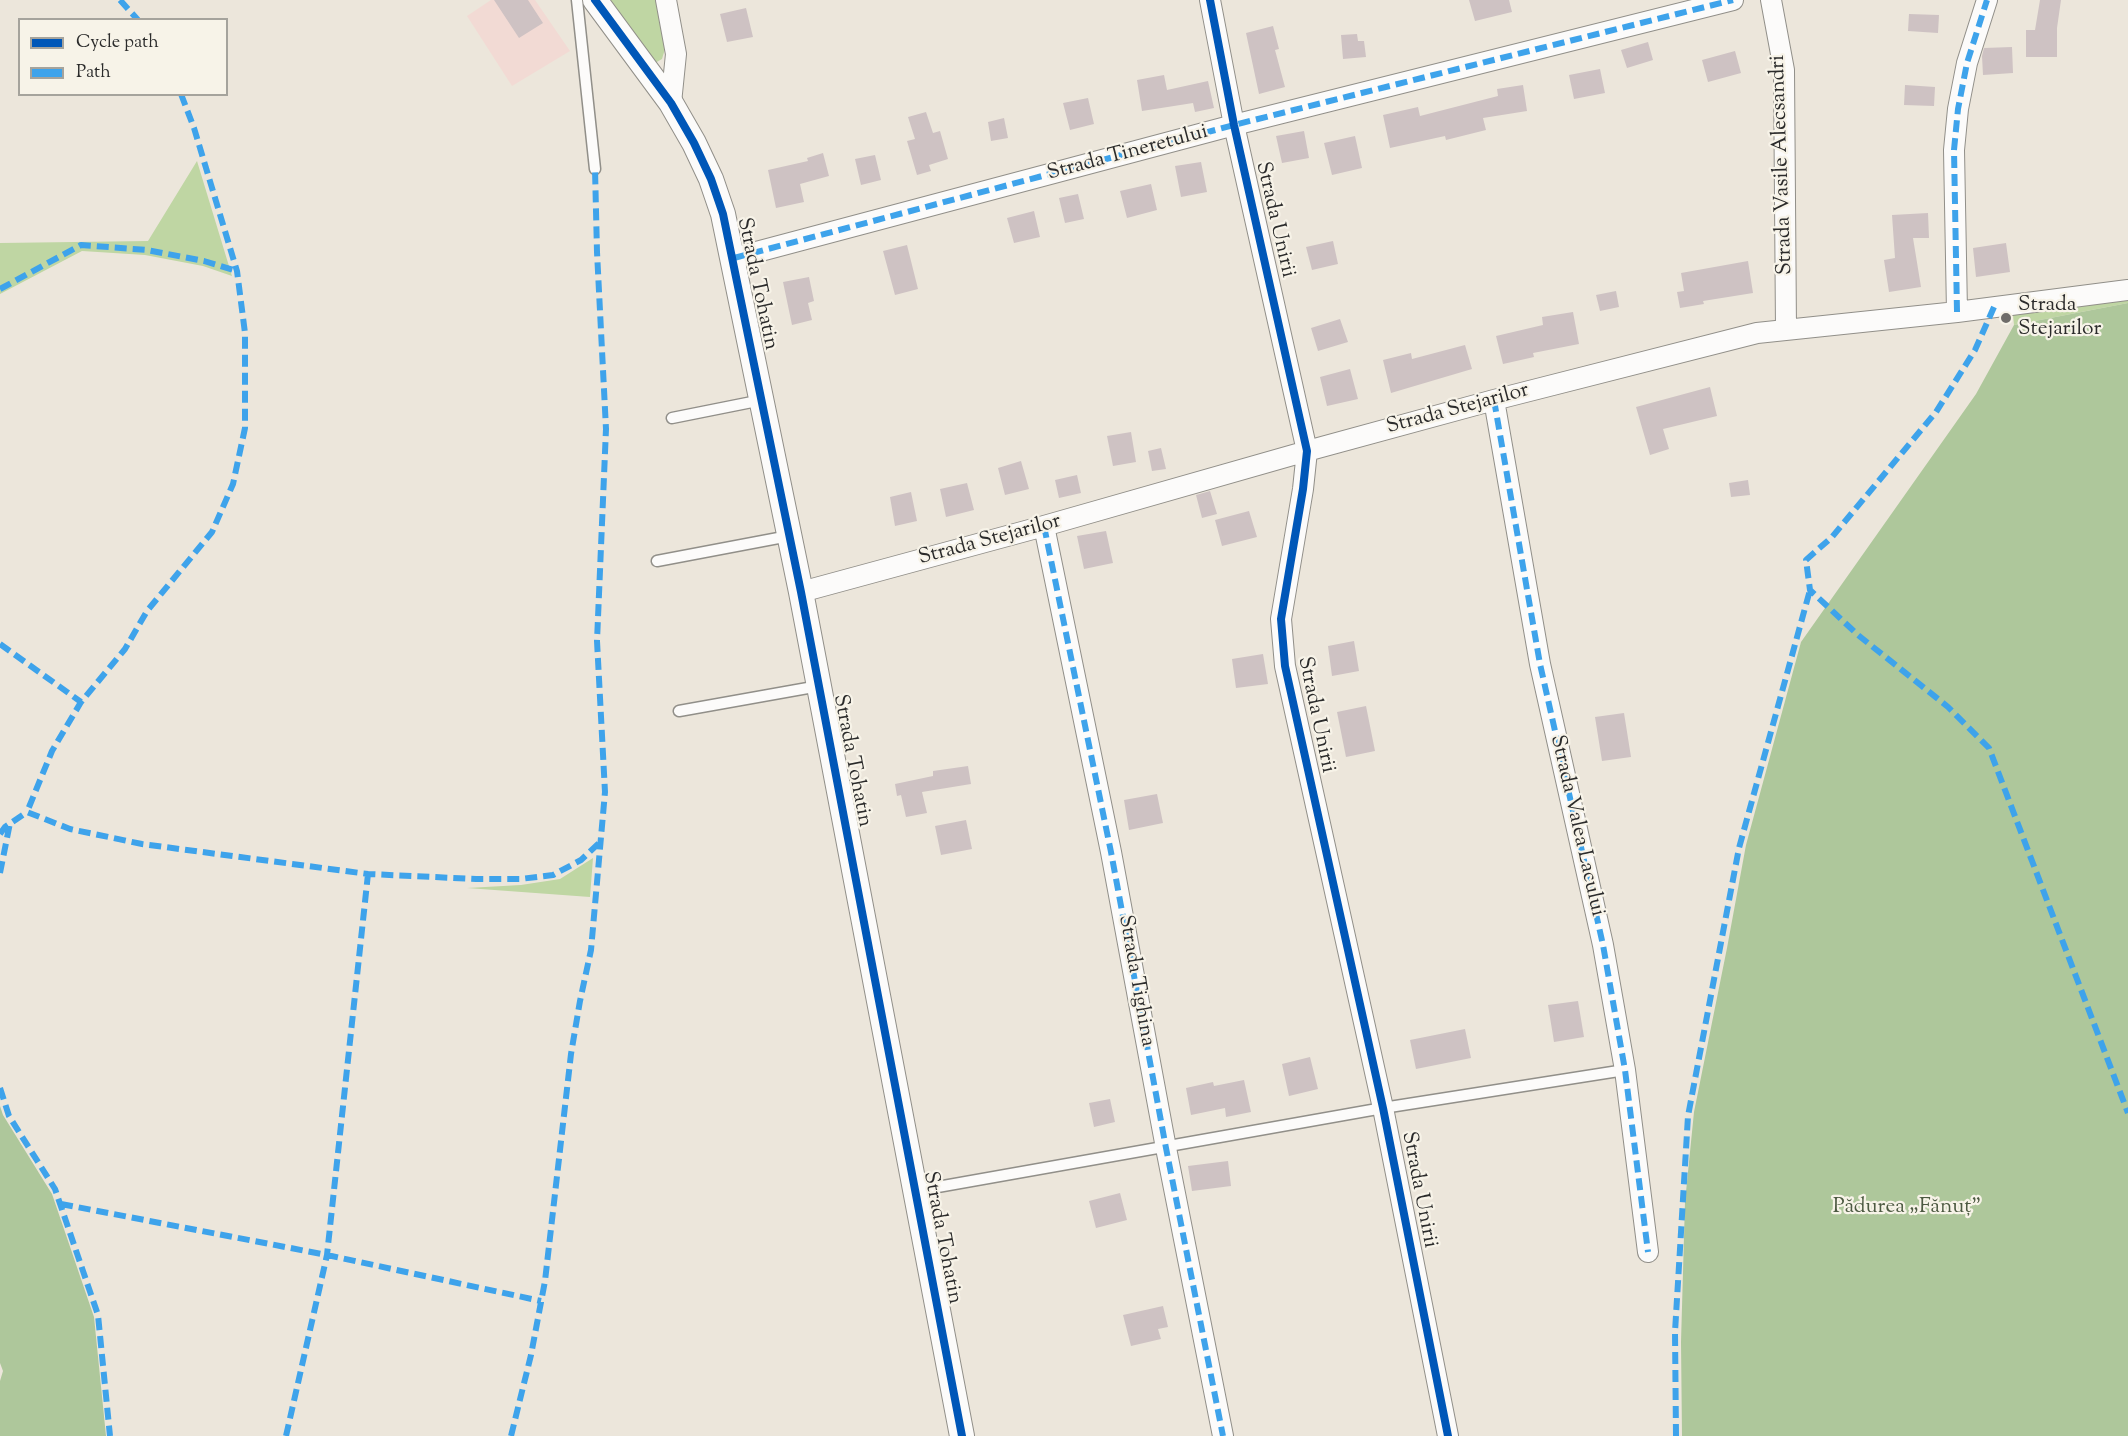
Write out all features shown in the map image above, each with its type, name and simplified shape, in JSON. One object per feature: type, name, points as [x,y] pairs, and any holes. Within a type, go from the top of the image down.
[{"type":"street","name":"Strada Tohatin","points":[[596,0],[671,103],[694,143],[723,214],[734,258],[801,592],[962,1436]]},
{"type":"street","points":[[666,0],[676,54],[671,103]]},
{"type":"street","name":"Strada Unirii","points":[[1210,0],[1234,125],[1307,451],[1303,489],[1281,619],[1285,666],[1383,1108],[1448,1436]]},
{"type":"street","name":"Strada Tineretului","points":[[734,258],[1234,125],[1733,0]]},
{"type":"street","name":"Strada Vasile Alecsandri","points":[[1771,0],[1784,70],[1786,330]]},
{"type":"street","points":[[1957,312],[1954,150],[1958,109],[1967,63],[1987,0]]},
{"type":"street","name":"Strada Stejarilor","points":[[801,592],[1494,400],[1757,333],[1957,312],[2128,290]]},
{"type":"street","name":"Strada Valea Lacului","points":[[1494,400],[1540,664],[1603,945],[1624,1070],[1648,1252]]},
{"type":"street","name":"Strada Tighina","points":[[1044,526],[1111,852],[1223,1436]]},
{"type":"lane","points":[[577,0],[595,169]]},
{"type":"lane","points":[[672,418],[762,400]]},
{"type":"lane","points":[[657,561],[790,536]]},
{"type":"lane","points":[[679,711],[819,686]]},
{"type":"lane","points":[[914,1192],[1383,1108],[1624,1070]]},
{"type":"shaded area","points":[[491,0],[535,0],[570,51],[512,86],[467,16]]},
{"type":"green space","points":[[607,0],[657,0],[665,49],[662,59],[655,63]]},
{"type":"green space","points":[[197,161],[232,276],[203,266],[145,255],[82,251],[0,294],[0,243],[148,241]]},
{"type":"green space","points":[[2128,296],[2128,303],[2014,325],[2013,315]]},
{"type":"green space","name":"Pădurea „Fănuț”","points":[[2128,303],[2128,1436],[1682,1436],[1681,1342],[1685,1202],[1694,1112],[1746,845],[1801,642],[1976,394],[2014,325]]},
{"type":"green space","points":[[593,858],[590,897],[467,888],[521,885],[560,879]]},
{"type":"green space","points":[[0,1106],[3,1115],[52,1194],[94,1317],[106,1436],[0,1436],[0,1381],[3,1371],[0,1363]]},
{"type":"building","points":[[494,0],[528,0],[543,23],[519,38]]},
{"type":"building","points":[[1469,0],[1509,0],[1512,12],[1475,21]]},
{"type":"building","points":[[2040,0],[2061,0],[2057,28],[2057,57],[2026,57],[2026,30],[2035,30]]},
{"type":"building","points":[[746,8],[753,37],[727,42],[720,14]]},
{"type":"building","points":[[1909,14],[1939,15],[1938,33],[1908,31]]},
{"type":"building","points":[[1273,26],[1279,49],[1275,50],[1285,87],[1259,94],[1246,33]]},
{"type":"building","points":[[1357,34],[1358,41],[1364,41],[1366,57],[1343,59],[1341,35]]},
{"type":"building","points":[[1648,42],[1653,60],[1627,68],[1621,50]]},
{"type":"building","points":[[2012,47],[2013,73],[1983,75],[1984,48]]},
{"type":"building","points":[[1735,51],[1741,73],[1708,82],[1702,60]]},
{"type":"building","points":[[1600,69],[1605,93],[1574,99],[1569,75]]},
{"type":"building","points":[[1164,75],[1167,90],[1208,81],[1214,108],[1195,112],[1193,103],[1142,111],[1137,80]]},
{"type":"building","points":[[1523,85],[1527,111],[1483,118],[1486,130],[1446,140],[1445,136],[1390,148],[1383,115],[1418,107],[1420,116],[1498,96],[1497,89]]},
{"type":"building","points":[[1905,85],[1935,87],[1934,106],[1904,105]]},
{"type":"building","points":[[1088,98],[1094,124],[1070,130],[1063,103]]},
{"type":"building","points":[[926,112],[933,133],[940,131],[948,159],[929,165],[931,171],[917,175],[907,141],[915,139],[908,117]]},
{"type":"building","points":[[1004,118],[1008,138],[991,141],[988,122]]},
{"type":"building","points":[[1304,131],[1309,158],[1282,163],[1276,136]]},
{"type":"building","points":[[1355,136],[1362,168],[1332,175],[1324,143]]},
{"type":"building","points":[[823,153],[829,176],[800,184],[804,202],[776,208],[768,170],[808,161],[807,158]]},
{"type":"building","points":[[875,155],[881,180],[861,185],[855,159]]},
{"type":"building","points":[[1201,162],[1207,192],[1181,197],[1175,166]]},
{"type":"building","points":[[1151,184],[1157,210],[1127,218],[1120,191]]},
{"type":"building","points":[[1078,194],[1084,219],[1065,223],[1059,198]]},
{"type":"building","points":[[1034,211],[1040,237],[1014,243],[1007,218]]},
{"type":"building","points":[[1928,213],[1929,238],[1913,238],[1921,287],[1889,292],[1884,260],[1895,258],[1892,215]]},
{"type":"building","points":[[1333,241],[1338,264],[1312,270],[1306,247]]},
{"type":"building","points":[[2006,243],[2010,272],[1976,277],[1973,248]]},
{"type":"building","points":[[907,245],[918,289],[895,295],[883,251]]},
{"type":"building","points":[[1748,261],[1753,293],[1703,301],[1704,304],[1680,308],[1677,292],[1684,291],[1681,273]]},
{"type":"building","points":[[809,277],[814,301],[808,303],[812,320],[792,325],[783,282]]},
{"type":"building","points":[[1616,291],[1619,307],[1600,311],[1596,295]]},
{"type":"building","points":[[1573,312],[1579,344],[1533,353],[1534,357],[1503,364],[1496,336],[1543,325],[1542,317]]},
{"type":"building","points":[[1340,319],[1348,342],[1318,351],[1311,328]]},
{"type":"building","points":[[1465,345],[1472,369],[1391,393],[1383,360],[1411,353],[1412,359]]},
{"type":"building","points":[[1350,369],[1358,399],[1327,406],[1320,377]]},
{"type":"building","points":[[1710,387],[1717,416],[1663,429],[1669,449],[1650,455],[1636,407]]},
{"type":"building","points":[[1131,432],[1136,462],[1113,466],[1107,436]]},
{"type":"building","points":[[1161,448],[1166,469],[1152,471],[1148,451]]},
{"type":"building","points":[[1021,461],[1029,489],[1005,495],[998,468]]},
{"type":"building","points":[[1077,475],[1081,493],[1059,498],[1055,480]]},
{"type":"building","points":[[1748,480],[1750,495],[1731,497],[1729,483]]},
{"type":"building","points":[[967,483],[974,510],[946,517],[940,489]]},
{"type":"building","points":[[1210,491],[1217,514],[1202,518],[1196,495]]},
{"type":"building","points":[[911,492],[917,521],[895,526],[890,497]]},
{"type":"building","points":[[1249,511],[1257,537],[1222,546],[1215,520]]},
{"type":"building","points":[[1106,531],[1113,563],[1084,569],[1077,536]]},
{"type":"building","points":[[1354,641],[1359,671],[1332,676],[1328,646]]},
{"type":"building","points":[[1263,654],[1268,684],[1236,688],[1232,659]]},
{"type":"building","points":[[1366,706],[1375,751],[1346,757],[1337,712]]},
{"type":"building","points":[[1624,713],[1631,757],[1602,761],[1595,717]]},
{"type":"building","points":[[968,766],[971,784],[922,792],[927,813],[906,817],[901,795],[897,796],[895,784],[933,776],[933,771]]},
{"type":"building","points":[[1157,794],[1163,823],[1129,830],[1124,800]]},
{"type":"building","points":[[966,820],[972,849],[941,855],[935,826]]},
{"type":"building","points":[[1578,1001],[1584,1037],[1554,1042],[1548,1005]]},
{"type":"building","points":[[1465,1029],[1471,1058],[1416,1069],[1410,1040]]},
{"type":"building","points":[[1310,1057],[1318,1089],[1289,1096],[1282,1064]]},
{"type":"building","points":[[1244,1080],[1251,1112],[1226,1117],[1225,1108],[1191,1115],[1186,1088],[1213,1082],[1214,1086]]},
{"type":"building","points":[[1110,1099],[1115,1122],[1094,1127],[1089,1103]]},
{"type":"building","points":[[1228,1161],[1231,1186],[1192,1191],[1188,1166]]},
{"type":"building","points":[[1120,1193],[1127,1220],[1096,1228],[1089,1201]]},
{"type":"building","points":[[1163,1306],[1168,1327],[1158,1329],[1161,1339],[1131,1346],[1123,1315]]},
{"type":"marked path","points":[[120,0],[136,18]]},
{"type":"marked path","points":[[734,258],[1234,125],[1733,0]]},
{"type":"marked path","points":[[1957,312],[1954,150],[1958,109],[1967,63],[1987,0]]},
{"type":"marked path","points":[[182,96],[194,128],[237,271],[245,333],[245,428],[233,484],[212,532],[147,611],[125,649],[81,702],[52,751],[27,812],[70,829],[142,844],[368,874],[476,879],[520,879],[553,875],[581,860],[599,843]]},
{"type":"marked path","points":[[511,1436],[531,1355],[545,1281],[571,1054],[591,950],[605,792],[597,641],[606,429],[595,169]]},
{"type":"marked path","points":[[0,289],[81,245],[147,250],[204,261],[237,271]]},
{"type":"marked path","points":[[1994,307],[1975,350],[1936,412],[1832,537],[1806,560],[1810,590],[1858,635],[1948,707],[1989,748],[2128,1113]]},
{"type":"marked path","points":[[1494,400],[1540,664],[1603,945],[1625,1070],[1648,1252]]},
{"type":"marked path","points":[[1044,526],[1111,852],[1223,1436]]},
{"type":"marked path","points":[[1676,1436],[1675,1332],[1688,1116],[1739,848],[1810,590]]},
{"type":"marked path","points":[[0,644],[81,702]]},
{"type":"marked path","points":[[0,834],[5,827],[27,812]]},
{"type":"marked path","points":[[0,873],[10,823]]},
{"type":"marked path","points":[[286,1436],[327,1255],[368,874]]},
{"type":"marked path","points":[[0,1088],[9,1116],[55,1189],[98,1315],[110,1436]]},
{"type":"marked path","points":[[61,1204],[327,1255],[541,1301]]},
{"type":"cycle path","points":[[595,0],[671,103],[711,179],[723,214],[801,592],[962,1436]]},
{"type":"cycle path","points":[[1210,0],[1234,125],[1307,451],[1303,489],[1281,619],[1285,666],[1383,1108],[1448,1436]]},
{"type":"place","name":"Strada Stejarilor","points":[[2006,318]]}]
